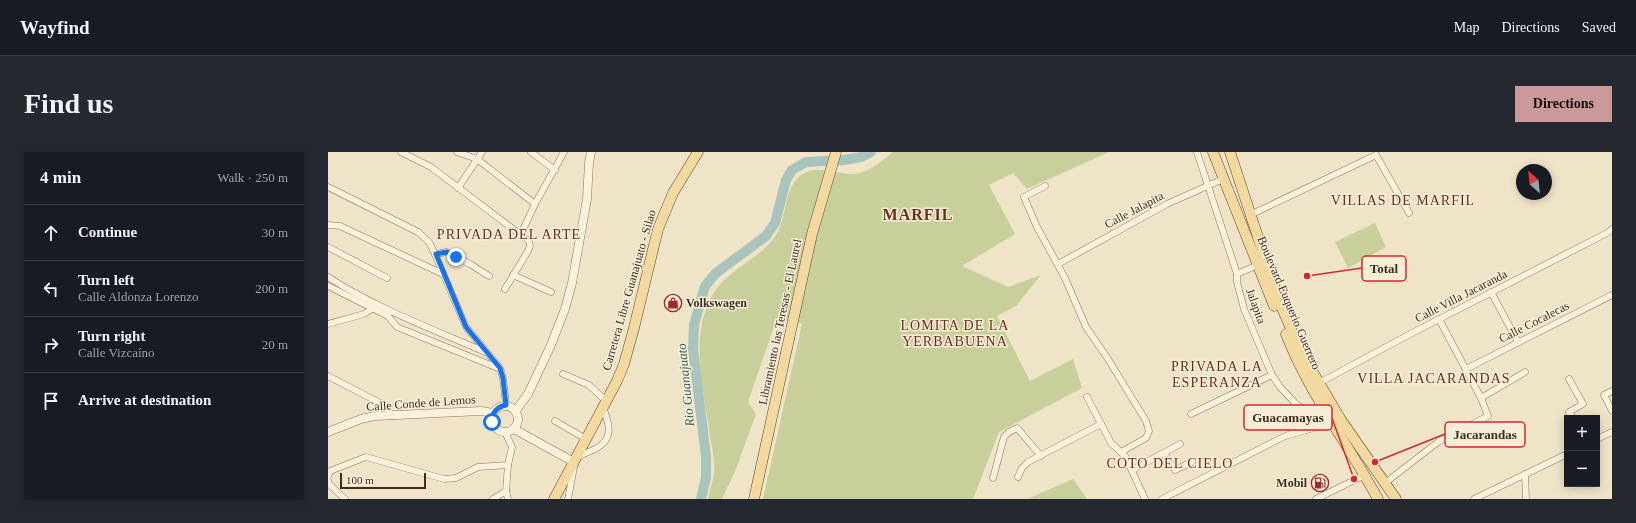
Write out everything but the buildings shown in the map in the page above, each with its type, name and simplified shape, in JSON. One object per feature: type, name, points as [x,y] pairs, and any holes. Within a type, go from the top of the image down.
[{"type":"main road","name":"Carretera Libre Guanajuato - Silao","points":[[554,499],[572,462],[605,404],[624,364],[658,229],[673,193],[698,152]]},
{"type":"main road","name":"Libramiento las Teresas - El Laurel","points":[[754,499],[812,234],[825,184],[836,152]]},
{"type":"main road","name":"Boulevard Euquerio Guerrero","points":[[1213,152],[1293,353],[1330,419],[1378,499]]},
{"type":"main road","points":[[1230,152],[1281,307],[1301,352],[1360,448],[1396,499]]},
{"type":"main road","points":[[1360,448],[1363,460],[1388,499]]},
{"type":"street","points":[[401,152],[410,154],[431,167],[529,241],[530,246],[505,289]]},
{"type":"street","points":[[457,152],[477,159],[535,204]]},
{"type":"street","points":[[458,188],[482,152]]},
{"type":"street","points":[[531,152],[555,170]]},
{"type":"street","points":[[521,234],[535,204],[564,152]]},
{"type":"street","points":[[516,410],[528,394],[565,309],[572,283],[587,199],[591,152]]},
{"type":"street","name":"Jalapita","points":[[1197,152],[1237,274],[1237,282],[1244,309],[1272,374],[1280,387],[1295,403],[1304,409],[1330,419]]},
{"type":"street","points":[[1250,215],[1376,155],[1409,213]]},
{"type":"street","name":"Calle Jalapita","points":[[1058,264],[1167,204],[1223,179]]},
{"type":"street","points":[[1045,186],[1024,197],[1037,227],[1058,264],[1086,327],[1108,359],[1146,421],[1149,432],[1146,438],[1123,454]]},
{"type":"street","points":[[328,188],[418,232],[429,242],[436,254],[466,327],[486,353],[500,368],[503,378],[506,405]]},
{"type":"street","points":[[328,225],[340,226],[443,274]]},
{"type":"street","name":"Calle Villa Jacaranda","points":[[1319,383],[1439,319],[1602,236],[1612,228]]},
{"type":"street","points":[[328,247],[387,278]]},
{"type":"street","points":[[436,254],[447,252],[489,276]]},
{"type":"street","points":[[1237,274],[1258,265]]},
{"type":"street","points":[[514,274],[551,292]]},
{"type":"street","points":[[328,277],[382,310],[486,353]]},
{"type":"street","points":[[328,286],[372,309],[382,310],[397,327],[500,368]]},
{"type":"street","points":[[1491,292],[1518,342]]},
{"type":"street","name":"Calle Cocalecas","points":[[1466,369],[1612,295]]},
{"type":"street","points":[[328,324],[364,314],[372,309]]},
{"type":"street","points":[[1385,483],[1438,442],[1486,419],[1488,416],[1481,398],[1439,319]]},
{"type":"street","points":[[1481,398],[1525,372]]},
{"type":"street","points":[[563,374],[589,385],[605,404],[610,430],[604,442],[597,448],[580,456],[572,462]]},
{"type":"street","points":[[1191,414],[1272,374]]},
{"type":"street","points":[[328,376],[384,405],[392,416]]},
{"type":"street","points":[[1569,379],[1583,404],[1569,412],[1571,415]]},
{"type":"street","points":[[1612,391],[1604,395],[1612,411]]},
{"type":"street","points":[[1086,397],[1111,443],[1123,454],[1145,499]]},
{"type":"street","points":[[506,405],[516,410],[519,420],[514,429],[505,432],[494,426],[492,422],[493,413],[501,406],[506,405]]},
{"type":"street","name":"Calle Conde de Lemos","points":[[328,432],[361,419],[375,416],[481,411],[493,413]]},
{"type":"street","points":[[1162,499],[1285,436],[1330,419]]},
{"type":"street","points":[[555,421],[586,438]]},
{"type":"street","points":[[1018,477],[1022,468],[1028,462],[1101,424]]},
{"type":"street","points":[[993,478],[1004,437],[1017,428],[1041,456]]},
{"type":"street","points":[[514,429],[572,462],[574,470],[568,499]]},
{"type":"street","points":[[505,432],[512,447],[508,465],[506,491],[508,499]]},
{"type":"street","points":[[1600,438],[1612,432]]},
{"type":"street","points":[[1132,470],[1180,444]]},
{"type":"street","points":[[1164,453],[1175,470],[1192,462]]},
{"type":"street","points":[[1474,499],[1564,455]]},
{"type":"street","points":[[329,473],[366,457],[444,479],[456,478],[478,467],[508,465]]},
{"type":"street","points":[[1525,474],[1526,499]]},
{"type":"street","points":[[1316,499],[1364,475]]},
{"type":"street","points":[[328,483],[345,499]]},
{"type":"street","points":[[493,499],[506,491]]},
{"type":"green space","points":[[893,152],[1109,152],[1027,189],[1013,173],[989,185],[1015,234],[962,266],[1008,287],[1041,275],[1016,306],[997,316],[1030,381],[1073,359],[1082,388],[999,432],[973,499],[763,499],[802,324],[777,318],[748,402],[756,414],[736,469],[722,499],[708,499],[714,475],[714,463],[702,382],[699,346],[705,311],[713,294],[726,278],[760,253],[774,238],[781,223],[791,188],[801,175],[808,171],[815,170],[845,174],[864,172]]},
{"type":"green space","points":[[1375,223],[1386,247],[1348,268],[1335,242]]},
{"type":"green space","points":[[1073,479],[1087,499],[1027,499]]},
{"type":"waterway","name":"Rio Guanajuato","points":[[701,499],[706,478],[706,456],[693,349],[694,325],[705,286],[716,273],[766,236],[775,223],[786,180],[792,170],[806,162],[844,160],[861,157],[871,152]]},
{"type":"place","name":"Total","points":[[1307,276]]},
{"type":"place","name":"Volkswagen","points":[[673,303]]},
{"type":"place","name":"Jacarandas","points":[[1375,462]]},
{"type":"place","name":"Guacamayas","points":[[1354,479]]},
{"type":"place","name":"Mobil","points":[[1320,483]]},
{"type":"district","name":"VILLAS DE MARFIL","points":[[1403,200]]},
{"type":"district","name":"MARFIL","points":[[918,214]]},
{"type":"district","name":"PRIVADA DEL ARTE","points":[[509,234]]},
{"type":"district","name":"LOMITA DE LA YERBABUENA","points":[[955,334]]},
{"type":"district","name":"PRIVADA LA ESPERANZA","points":[[1217,374]]},
{"type":"district","name":"VILLA JACARANDAS","points":[[1434,378]]},
{"type":"district","name":"COTO DEL CIELO","points":[[1170,463]]},
{"type":"route","points":[[456,257],[447,252],[436,254],[466,327],[486,353],[500,368],[505,389],[506,405],[496,409],[493,413],[492,422]]}]
